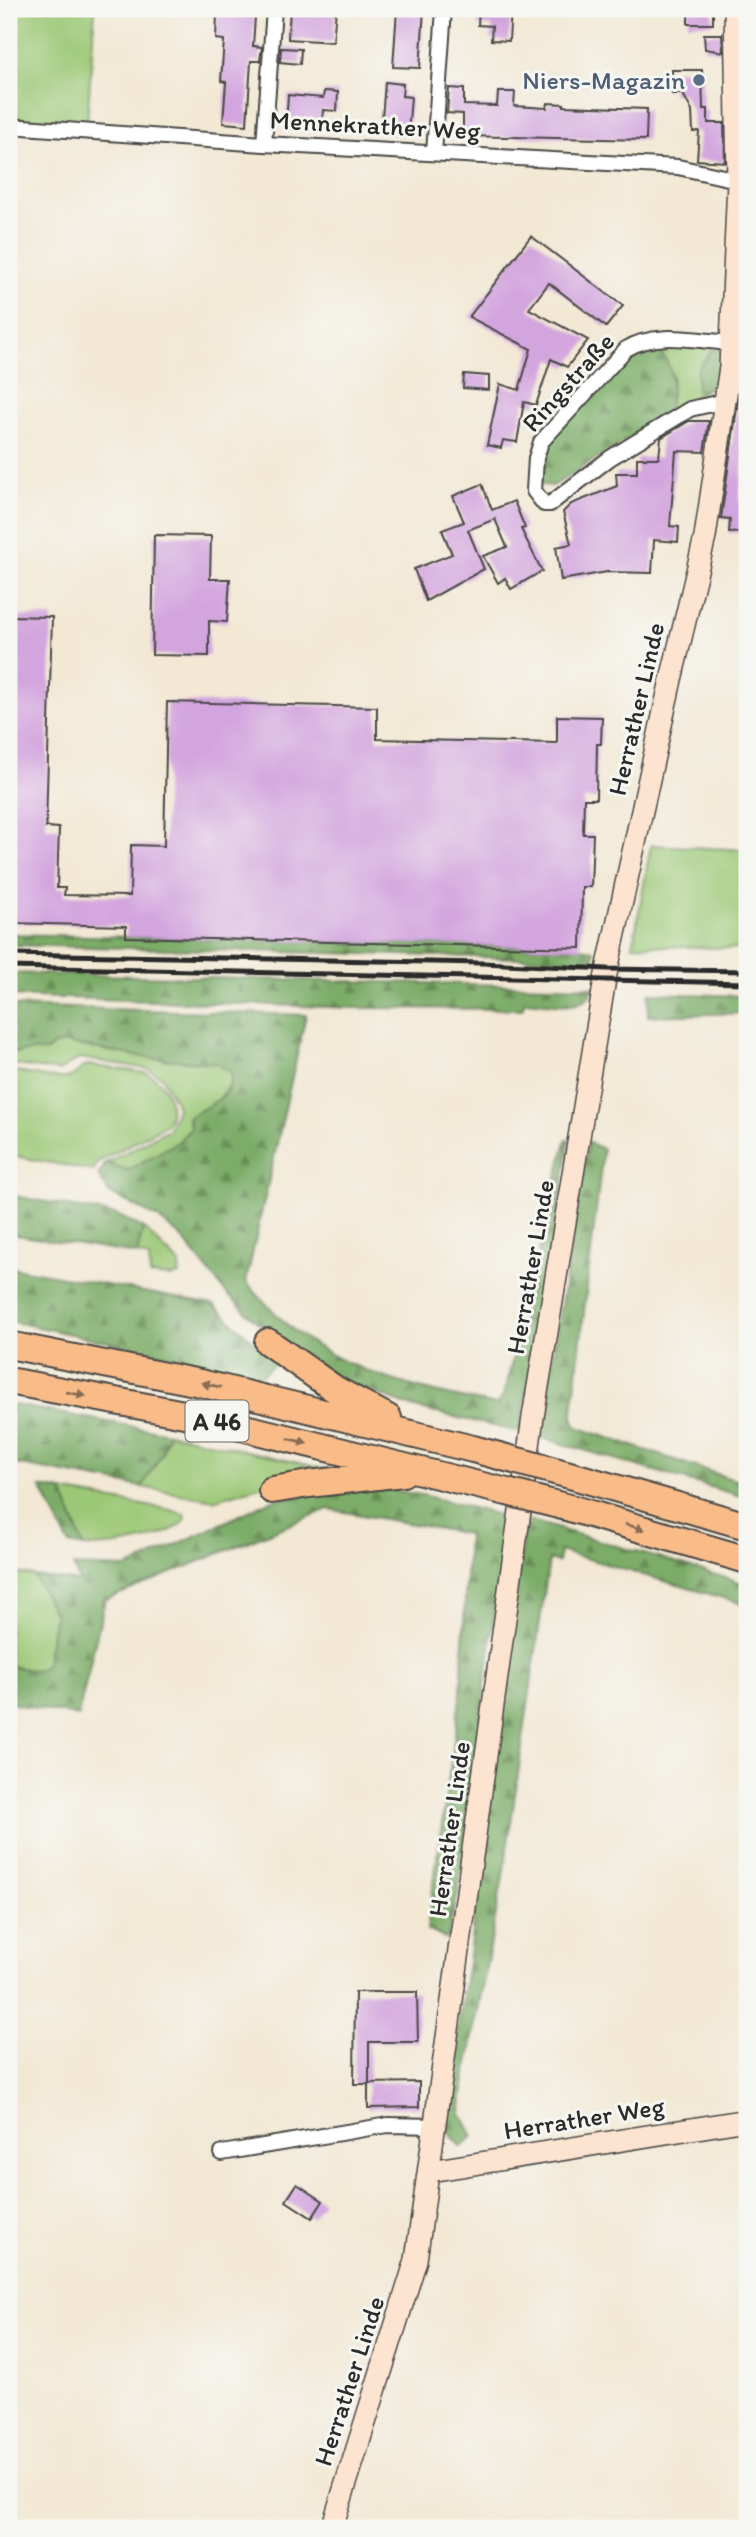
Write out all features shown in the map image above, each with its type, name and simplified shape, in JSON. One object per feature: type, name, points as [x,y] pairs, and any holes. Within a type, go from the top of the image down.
[{"type":"highway","points":[[268,1342],[336,1390],[420,1436]]},
{"type":"highway","name":"A 46","points":[[9,1345],[200,1383],[420,1436],[747,1525]]},
{"type":"highway","name":"A 46","points":[[9,1381],[200,1417],[464,1481],[570,1508],[747,1560]]},
{"type":"highway","points":[[272,1490],[422,1471]]},
{"type":"street","points":[[264,144],[274,9]]},
{"type":"street","points":[[434,153],[444,9]]},
{"type":"street","name":"Herrather Linde","points":[[332,2528],[416,2259],[533,1417],[605,979],[705,537],[724,401],[739,365],[731,343],[742,182],[735,9]]},
{"type":"street","name":"Mennekrather Weg","points":[[9,126],[264,144],[678,167],[742,182]]},
{"type":"street","name":"Ringstraße","points":[[724,401],[690,409],[610,458],[550,503],[544,504],[534,491],[536,458],[541,442],[626,349],[637,342],[654,338],[731,343]]},
{"type":"street","name":"Herrather Weg","points":[[430,2171],[747,2120]]},
{"type":"street","points":[[222,2153],[388,2125],[436,2126]]},
{"type":"green space","points":[[9,9],[95,9],[87,125],[9,121]]},
{"type":"green space","points":[[657,346],[713,349],[697,370],[697,390],[701,392],[668,414],[673,377]]},
{"type":"green space","points":[[657,346],[668,363],[672,378],[668,414],[553,486],[542,485],[539,476],[544,446],[628,357]]},
{"type":"green space","points":[[713,349],[722,350],[723,380],[701,392],[697,390],[697,370]]},
{"type":"green space","points":[[651,845],[747,850],[747,949],[633,945]]},
{"type":"green space","points":[[9,934],[581,948],[594,950],[594,960],[9,945]]},
{"type":"green space","points":[[9,973],[594,987],[583,1001],[574,1004],[525,1001],[522,1009],[356,1008],[9,996]]},
{"type":"green space","points":[[649,993],[747,996],[747,1013],[648,1016]]},
{"type":"green space","points":[[9,1006],[306,1015],[246,1282],[289,1327],[318,1347],[366,1371],[418,1388],[497,1405],[504,1394],[566,1140],[570,1140],[520,1432],[415,1408],[348,1383],[272,1336],[227,1294],[181,1237],[158,1218],[109,1193],[98,1176],[106,1163],[128,1170],[178,1142],[191,1128],[188,1118],[224,1095],[231,1081],[231,1072],[215,1063],[149,1058],[65,1043],[54,1045],[47,1051],[9,1054]]},
{"type":"green space","points":[[65,1043],[149,1058],[215,1063],[231,1072],[232,1081],[217,1102],[188,1118],[191,1128],[178,1142],[128,1170],[106,1163],[169,1129],[177,1108],[175,1101],[162,1077],[148,1069],[80,1058],[59,1071],[9,1064],[9,1054],[47,1051],[54,1045]]},
{"type":"green space","points":[[88,1065],[147,1073],[154,1077],[164,1088],[170,1102],[167,1124],[98,1162],[93,1171],[9,1155],[9,1070],[49,1078],[65,1078]]},
{"type":"green space","points":[[588,1142],[603,1149],[574,1399],[573,1416],[576,1427],[747,1484],[747,1498],[539,1437]]},
{"type":"green space","points":[[9,1195],[117,1215],[143,1228],[137,1254],[9,1234]]},
{"type":"green space","points":[[143,1228],[180,1264],[179,1275],[150,1275],[149,1258],[137,1254]]},
{"type":"green space","points":[[9,1267],[214,1305],[276,1362],[262,1375],[9,1321]]},
{"type":"green space","points":[[9,1404],[169,1433],[161,1455],[142,1487],[9,1463]]},
{"type":"green space","points":[[169,1433],[330,1470],[283,1479],[214,1500],[142,1487],[161,1455]]},
{"type":"green space","points":[[367,1486],[423,1495],[507,1517],[458,1893],[447,1939],[427,1930],[461,1692],[468,1534],[328,1509],[105,1600],[78,1716],[9,1703],[9,1666],[37,1671],[46,1664],[55,1614],[34,1576],[80,1582],[73,1566],[127,1568],[272,1500]]},
{"type":"green space","points":[[41,1487],[62,1491],[84,1547],[69,1544]]},
{"type":"green space","points":[[62,1491],[171,1510],[184,1514],[186,1518],[178,1526],[154,1537],[124,1544],[84,1547]]},
{"type":"green space","points":[[525,1519],[747,1584],[747,1605],[560,1551],[558,1562],[549,1560],[504,1871],[462,2096],[461,2114],[473,2136],[462,2147],[446,2130],[446,2100],[468,1963]]},
{"type":"green space","points":[[9,1572],[34,1576],[55,1614],[46,1664],[37,1671],[9,1666]]},
{"type":"building","points":[[290,9],[336,9],[333,42],[288,39]]},
{"type":"building","points":[[397,9],[424,9],[420,68],[393,67]]},
{"type":"building","points":[[479,9],[511,9],[509,41],[491,40],[492,26],[478,25]]},
{"type":"building","points":[[688,9],[713,9],[713,24],[688,24]]},
{"type":"building","points":[[217,14],[255,17],[253,46],[262,47],[260,61],[251,61],[247,125],[223,123],[226,82],[221,81],[224,40],[216,39]]},
{"type":"building","points":[[704,34],[722,34],[723,52],[705,49]]},
{"type":"building","points":[[281,48],[301,49],[300,64],[280,62]]},
{"type":"building","points":[[672,70],[702,70],[703,109],[708,109],[708,123],[724,123],[725,162],[697,160],[699,131],[693,132],[692,111],[683,94],[672,94]]},
{"type":"building","points":[[385,82],[403,84],[402,96],[411,97],[408,135],[386,134],[381,131]]},
{"type":"building","points":[[449,88],[464,89],[464,105],[497,106],[498,92],[515,92],[514,106],[547,108],[548,103],[647,109],[646,140],[463,136],[463,114],[447,113]]},
{"type":"building","points":[[324,91],[338,92],[337,111],[323,110],[322,126],[286,124],[288,95],[323,98]]},
{"type":"building","points":[[531,236],[623,306],[606,327],[549,283],[529,309],[588,340],[567,367],[551,359],[536,405],[524,402],[517,442],[503,440],[501,448],[487,445],[500,384],[519,390],[531,349],[469,317]]},
{"type":"building","points":[[742,373],[747,373],[747,445],[739,501],[747,502],[745,532],[729,533],[730,519],[721,518]]},
{"type":"building","points":[[464,374],[489,376],[489,390],[463,388]]},
{"type":"building","points":[[689,421],[709,421],[704,452],[676,451],[670,526],[679,527],[678,542],[654,540],[652,573],[607,572],[561,580],[556,547],[571,544],[563,512],[571,504],[617,486],[616,473],[637,473],[637,458],[659,458],[661,438]]},
{"type":"building","points":[[482,484],[492,510],[514,501],[525,528],[521,529],[542,571],[511,589],[505,578],[498,583],[483,556],[507,547],[495,519],[468,530],[484,569],[426,601],[414,569],[452,554],[442,530],[464,522],[453,496]]},
{"type":"building","points":[[154,535],[211,536],[210,579],[230,579],[227,622],[209,621],[209,656],[152,655]]},
{"type":"building","points":[[9,616],[52,617],[46,827],[59,828],[57,888],[65,888],[64,895],[130,896],[131,845],[164,846],[167,702],[377,707],[377,739],[557,743],[557,716],[602,717],[601,744],[597,744],[596,799],[584,799],[583,834],[593,834],[591,887],[582,887],[581,948],[126,937],[126,926],[9,923]]},
{"type":"building","points":[[355,1992],[417,1992],[418,2042],[369,2042],[369,2083],[419,2082],[419,2107],[368,2108],[368,2084],[354,2084]]},
{"type":"building","points":[[297,2184],[323,2201],[312,2218],[286,2201]]},
{"type":"railway","points":[[9,954],[747,971]]},
{"type":"railway","points":[[9,967],[747,983]]},
{"type":"place","name":"Niers-Magazin","points":[[699,80]]}]
